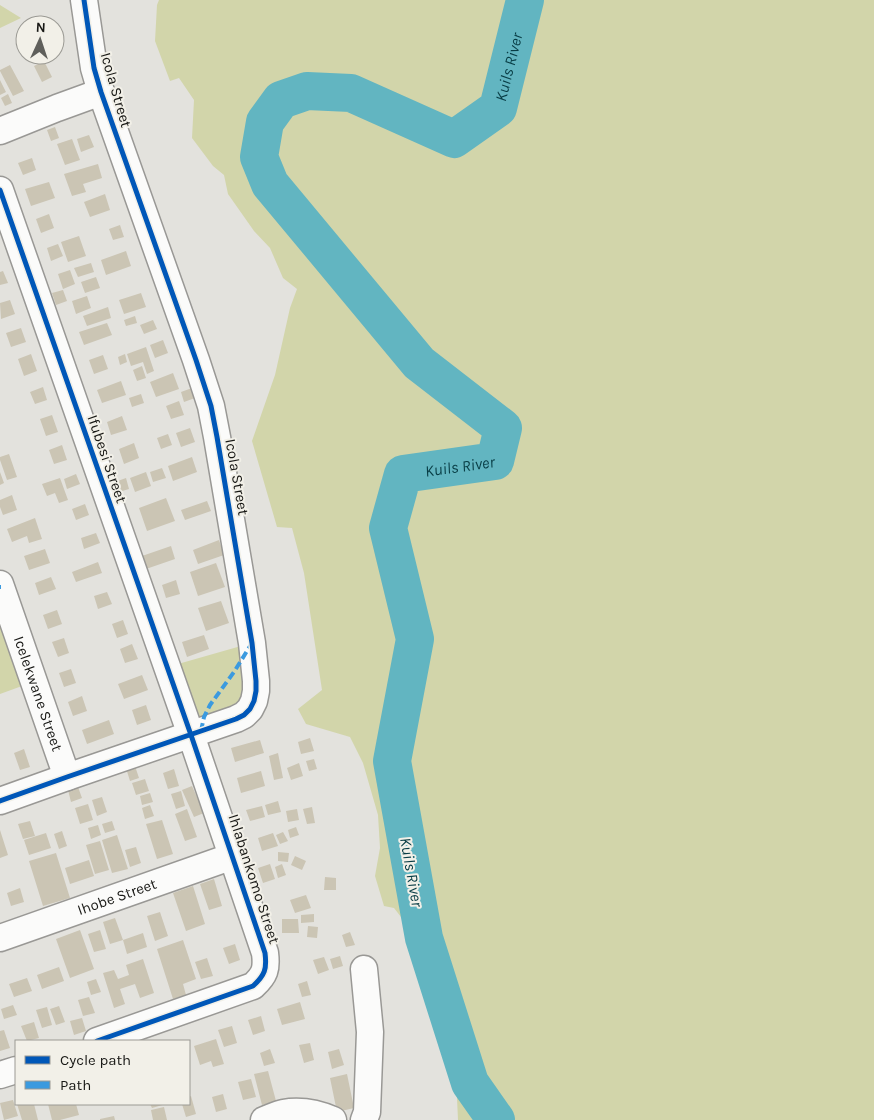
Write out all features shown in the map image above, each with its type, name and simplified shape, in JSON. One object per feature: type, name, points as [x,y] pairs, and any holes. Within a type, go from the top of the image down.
[{"type":"street","name":"Icola Street","points":[[0,801],[68,776],[236,720],[250,709],[256,691],[252,643],[211,406],[101,92],[94,68],[84,0]]},
{"type":"street","points":[[0,131],[101,92]]},
{"type":"street","name":"Ifubesi Street","points":[[0,190],[191,735]]},
{"type":"street","name":"Icelekwane Street","points":[[0,584],[68,776]]},
{"type":"street","name":"Ihlabankomo Street","points":[[100,1040],[253,986],[265,972],[265,953],[191,735]]},
{"type":"street","name":"Ihobe Street","points":[[0,938],[233,856]]},
{"type":"street","points":[[364,969],[370,1032],[364,1120]]},
{"type":"street","points":[[0,1075],[15,1070]]},
{"type":"street","points":[[274,1117],[304,1112],[316,1113],[333,1120]]},
{"type":"green space","points":[[159,0],[874,0],[874,1120],[458,1120],[456,1076],[439,1029],[426,984],[411,917],[401,917],[394,908],[384,906],[375,876],[380,848],[378,815],[363,763],[350,737],[306,724],[298,709],[322,690],[304,573],[292,528],[277,527],[252,441],[275,375],[290,308],[297,289],[283,278],[270,248],[254,231],[228,194],[224,175],[213,166],[192,138],[194,100],[179,78],[170,81],[155,41],[157,5]]},
{"type":"green space","points":[[0,5],[16,15],[15,21],[0,28]]},
{"type":"green space","points":[[0,622],[22,686],[0,694]]},
{"type":"green space","points":[[241,646],[247,692],[240,707],[196,723],[178,664]]},
{"type":"building","points":[[10,65],[24,91],[13,96],[0,71]]},
{"type":"building","points":[[46,65],[52,77],[42,82],[34,66]]},
{"type":"building","points":[[0,80],[6,92],[0,95]]},
{"type":"building","points":[[8,94],[12,103],[5,106],[1,98]]},
{"type":"building","points":[[55,127],[59,138],[51,141],[47,130]]},
{"type":"building","points":[[89,135],[94,147],[81,152],[77,139]]},
{"type":"building","points":[[72,139],[80,160],[65,165],[57,144]]},
{"type":"building","points":[[32,158],[36,170],[23,175],[18,163]]},
{"type":"building","points":[[98,164],[102,178],[83,184],[86,192],[72,196],[64,174]]},
{"type":"building","points":[[49,182],[55,198],[31,206],[25,189]]},
{"type":"building","points":[[105,194],[110,210],[90,217],[84,202]]},
{"type":"building","points":[[49,214],[54,228],[41,233],[36,219]]},
{"type":"building","points":[[120,225],[124,237],[113,240],[109,229]]},
{"type":"building","points":[[79,236],[86,256],[68,262],[61,242]]},
{"type":"building","points":[[58,244],[63,256],[51,261],[47,248]]},
{"type":"building","points":[[126,251],[131,266],[106,275],[101,260]]},
{"type":"building","points":[[91,263],[94,272],[78,277],[74,268]]},
{"type":"building","points":[[70,270],[75,284],[63,289],[58,274]]},
{"type":"building","points":[[3,271],[8,283],[0,285],[0,272]]},
{"type":"building","points":[[96,277],[100,288],[85,293],[81,282]]},
{"type":"building","points":[[63,290],[67,301],[56,305],[52,293]]},
{"type":"building","points":[[141,293],[146,307],[124,314],[119,300]]},
{"type":"building","points":[[87,296],[91,308],[76,314],[72,301]]},
{"type":"building","points":[[10,300],[15,314],[1,319],[0,303]]},
{"type":"building","points":[[108,307],[111,318],[87,326],[83,316]]},
{"type":"building","points":[[135,316],[137,323],[126,326],[124,320]]},
{"type":"building","points":[[153,320],[157,329],[144,334],[140,325]]},
{"type":"building","points":[[107,323],[112,335],[84,345],[79,332]]},
{"type":"building","points":[[21,328],[26,342],[11,347],[6,333]]},
{"type":"building","points":[[163,340],[168,353],[155,358],[150,345]]},
{"type":"building","points":[[146,347],[154,371],[147,374],[143,362],[131,366],[127,354]]},
{"type":"building","points":[[31,354],[37,371],[24,376],[18,359]]},
{"type":"building","points":[[125,354],[127,362],[120,365],[118,357]]},
{"type":"building","points":[[103,355],[108,369],[94,374],[89,360]]},
{"type":"building","points":[[142,366],[146,378],[137,381],[133,370]]},
{"type":"building","points":[[173,373],[179,389],[156,397],[150,382]]},
{"type":"building","points":[[121,381],[126,395],[102,403],[97,390]]},
{"type":"building","points":[[43,387],[47,400],[35,404],[30,392]]},
{"type":"building","points":[[192,388],[195,398],[184,402],[181,392]]},
{"type":"building","points":[[141,394],[144,403],[132,407],[129,398]]},
{"type":"building","points":[[179,401],[184,415],[171,419],[166,406]]},
{"type":"building","points":[[52,415],[58,432],[46,436],[40,419]]},
{"type":"building","points":[[122,416],[127,430],[111,435],[107,422]]},
{"type":"building","points":[[190,428],[195,442],[181,447],[176,433]]},
{"type":"building","points":[[168,434],[172,445],[161,449],[157,438]]},
{"type":"building","points":[[134,443],[139,458],[124,464],[119,449]]},
{"type":"building","points":[[62,445],[67,460],[54,464],[49,450]]},
{"type":"building","points":[[9,454],[17,477],[7,480],[0,457]]},
{"type":"building","points":[[192,457],[197,472],[173,481],[168,466]]},
{"type":"building","points":[[162,468],[166,478],[153,482],[150,472]]},
{"type":"building","points":[[0,472],[4,483],[0,485]]},
{"type":"building","points":[[146,472],[151,486],[135,492],[130,478]]},
{"type":"building","points":[[76,474],[80,484],[67,489],[64,479]]},
{"type":"building","points":[[60,478],[68,500],[59,503],[55,493],[47,496],[42,484]]},
{"type":"building","points":[[126,478],[129,489],[119,492],[115,482]]},
{"type":"building","points":[[12,495],[17,510],[3,515],[0,500]]},
{"type":"building","points":[[166,498],[175,521],[147,531],[139,508]]},
{"type":"building","points":[[207,501],[211,511],[185,520],[181,510]]},
{"type":"building","points":[[85,504],[89,515],[76,520],[72,509]]},
{"type":"building","points":[[35,518],[42,539],[29,543],[27,536],[12,542],[7,529]]},
{"type":"building","points":[[96,533],[100,543],[84,549],[81,538]]},
{"type":"building","points":[[219,540],[224,555],[198,564],[193,550]]},
{"type":"building","points":[[171,546],[175,559],[146,569],[142,556]]},
{"type":"building","points":[[45,549],[50,563],[29,570],[24,556]]},
{"type":"building","points":[[98,562],[102,573],[76,582],[72,572]]},
{"type":"building","points":[[216,563],[225,587],[198,596],[190,572]]},
{"type":"building","points":[[51,577],[56,589],[39,595],[35,583]]},
{"type":"building","points":[[176,580],[180,594],[166,598],[162,585]]},
{"type":"building","points":[[107,592],[112,604],[98,609],[94,596]]},
{"type":"building","points":[[221,601],[229,623],[206,631],[198,608]]},
{"type":"building","points":[[57,610],[62,624],[48,629],[43,615]]},
{"type":"building","points":[[123,620],[128,634],[117,638],[112,624]]},
{"type":"building","points":[[204,635],[209,649],[187,657],[182,642]]},
{"type":"building","points":[[64,638],[69,653],[58,657],[52,642]]},
{"type":"building","points":[[132,644],[138,659],[125,663],[120,649]]},
{"type":"building","points":[[71,669],[76,683],[64,687],[59,673]]},
{"type":"building","points":[[142,675],[148,690],[124,699],[118,684]]},
{"type":"building","points":[[82,696],[87,711],[73,716],[68,702]]},
{"type":"building","points":[[146,705],[151,720],[137,725],[132,710]]},
{"type":"building","points":[[109,720],[114,734],[87,744],[82,730]]},
{"type":"building","points":[[310,738],[314,751],[301,754],[298,742]]},
{"type":"building","points":[[260,740],[264,753],[235,762],[231,748]]},
{"type":"building","points":[[24,749],[30,767],[20,770],[14,753]]},
{"type":"building","points":[[278,753],[283,778],[274,780],[269,756]]},
{"type":"building","points":[[314,759],[317,769],[309,771],[306,761]]},
{"type":"building","points":[[299,763],[303,776],[291,780],[287,768]]},
{"type":"building","points":[[135,766],[139,778],[130,781],[126,768]]},
{"type":"building","points":[[174,769],[179,786],[168,789],[163,773]]},
{"type":"building","points":[[261,771],[265,786],[241,793],[237,778]]},
{"type":"building","points":[[145,779],[149,791],[136,795],[132,783]]},
{"type":"building","points":[[192,786],[204,813],[194,817],[182,790]]},
{"type":"building","points":[[78,787],[82,798],[71,802],[68,790]]},
{"type":"building","points":[[181,791],[185,806],[176,809],[171,794]]},
{"type":"building","points":[[150,793],[153,802],[142,805],[140,796]]},
{"type":"building","points":[[102,797],[107,812],[97,816],[92,800]]},
{"type":"building","points":[[278,801],[281,812],[268,815],[265,805]]},
{"type":"building","points":[[88,804],[93,820],[80,824],[75,808]]},
{"type":"building","points":[[150,805],[154,816],[145,819],[142,808]]},
{"type":"building","points":[[262,806],[265,817],[250,821],[246,810]]},
{"type":"building","points":[[312,807],[315,823],[307,824],[303,809]]},
{"type":"building","points":[[187,809],[197,837],[185,841],[175,814]]},
{"type":"building","points":[[297,809],[299,820],[288,822],[286,811]]},
{"type":"building","points":[[162,820],[173,854],[157,859],[146,824]]},
{"type":"building","points":[[30,821],[35,836],[23,839],[18,824]]},
{"type":"building","points":[[112,821],[115,830],[105,833],[102,824]]},
{"type":"building","points":[[98,825],[101,835],[91,839],[88,828]]},
{"type":"building","points":[[296,827],[299,835],[290,838],[288,830]]},
{"type":"building","points":[[0,830],[8,855],[0,858]]},
{"type":"building","points":[[62,831],[67,846],[59,849],[54,834]]},
{"type":"building","points":[[283,832],[288,841],[280,844],[276,835]]},
{"type":"building","points":[[46,833],[51,848],[29,855],[24,840]]},
{"type":"building","points":[[273,833],[278,846],[262,851],[258,838]]},
{"type":"building","points":[[117,835],[128,869],[112,873],[102,840]]},
{"type":"building","points":[[100,841],[109,870],[95,874],[86,845]]},
{"type":"building","points":[[136,847],[141,863],[130,867],[125,850]]},
{"type":"building","points":[[278,852],[289,853],[288,862],[278,861]]},
{"type":"building","points":[[56,853],[70,898],[43,906],[29,861]]},
{"type":"building","points":[[295,856],[306,861],[302,870],[291,865]]},
{"type":"building","points":[[89,860],[94,876],[70,884],[65,868]]},
{"type":"building","points":[[270,864],[275,879],[263,883],[258,868]]},
{"type":"building","points":[[282,864],[286,875],[278,878],[275,867]]},
{"type":"building","points":[[325,877],[336,878],[336,890],[324,890]]},
{"type":"building","points":[[214,879],[222,906],[209,910],[200,884]]},
{"type":"building","points":[[193,886],[205,924],[186,931],[173,893]]},
{"type":"building","points":[[20,888],[24,902],[11,906],[7,893]]},
{"type":"building","points":[[306,895],[311,908],[295,913],[290,900]]},
{"type":"building","points":[[160,912],[168,936],[155,941],[147,916]]},
{"type":"building","points":[[314,914],[314,922],[301,923],[301,915]]},
{"type":"building","points":[[115,918],[123,940],[110,944],[103,922]]},
{"type":"building","points":[[282,919],[298,919],[299,933],[282,933]]},
{"type":"building","points":[[308,926],[318,927],[317,938],[307,937]]},
{"type":"building","points":[[80,930],[94,969],[70,978],[56,939]]},
{"type":"building","points":[[100,930],[106,949],[94,952],[88,934]]},
{"type":"building","points":[[350,932],[355,945],[346,947],[342,935]]},
{"type":"building","points":[[143,933],[147,947],[127,954],[123,940]]},
{"type":"building","points":[[183,940],[196,979],[183,984],[186,995],[173,999],[157,949]]},
{"type":"building","points":[[235,944],[240,960],[229,964],[223,948]]},
{"type":"building","points":[[340,956],[343,966],[333,969],[330,959]]},
{"type":"building","points":[[324,957],[329,970],[318,974],[313,960]]},
{"type":"building","points":[[207,958],[213,976],[201,979],[195,962]]},
{"type":"building","points":[[143,959],[154,993],[140,998],[135,984],[120,989],[125,1004],[114,1008],[103,973],[114,970],[118,979],[129,975],[126,965]]},
{"type":"building","points":[[59,967],[64,981],[42,989],[37,975]]},
{"type":"building","points":[[27,978],[32,991],[14,997],[9,984]]},
{"type":"building","points":[[96,979],[101,992],[91,995],[87,982]]},
{"type":"building","points":[[307,981],[311,995],[302,997],[298,984]]},
{"type":"building","points":[[89,997],[95,1013],[83,1016],[78,1000]]},
{"type":"building","points":[[300,1002],[305,1019],[282,1025],[277,1009]]},
{"type":"building","points":[[13,1005],[17,1015],[4,1019],[1,1009]]},
{"type":"building","points":[[59,1006],[65,1022],[56,1025],[50,1009]]},
{"type":"building","points":[[47,1007],[52,1025],[42,1028],[36,1010]]},
{"type":"building","points":[[261,1016],[265,1031],[253,1035],[248,1020]]},
{"type":"building","points":[[82,1018],[86,1031],[74,1035],[70,1021]]},
{"type":"building","points":[[34,1022],[39,1038],[27,1040],[21,1026]]},
{"type":"building","points":[[232,1026],[237,1043],[224,1047],[218,1030]]},
{"type":"building","points":[[4,1030],[10,1048],[0,1051],[0,1031]]},
{"type":"building","points":[[216,1039],[224,1064],[213,1067],[211,1061],[200,1065],[194,1046]]},
{"type":"building","points":[[310,1043],[314,1060],[304,1063],[299,1045]]},
{"type":"building","points":[[270,1049],[275,1063],[264,1066],[260,1053]]},
{"type":"building","points":[[339,1049],[344,1065],[332,1069],[328,1052]]},
{"type":"building","points":[[268,1071],[276,1101],[262,1105],[254,1074]]},
{"type":"building","points":[[347,1074],[354,1108],[337,1112],[330,1078]]},
{"type":"building","points":[[251,1079],[256,1097],[243,1100],[238,1082]]},
{"type":"building","points":[[223,1094],[227,1109],[216,1112],[212,1097]]},
{"type":"building","points":[[190,1096],[196,1114],[186,1117],[182,1105],[190,1105]]},
{"type":"building","points":[[13,1100],[18,1116],[4,1120],[0,1103]]},
{"type":"building","points":[[17,1105],[34,1105],[38,1120],[22,1120]]},
{"type":"building","points":[[48,1105],[76,1105],[79,1115],[52,1120]]},
{"type":"building","points":[[150,1105],[162,1105],[152,1108]]},
{"type":"building","points":[[164,1107],[167,1120],[153,1120],[151,1110]]},
{"type":"building","points":[[114,1116],[115,1120],[100,1120],[100,1119]]},
{"type":"waterway","name":"Kuils River","points":[[496,1120],[470,1083],[424,938],[392,761],[415,639],[388,528],[403,474],[495,461],[503,428],[419,363],[270,184],[259,157],[265,122],[281,100],[307,91],[351,93],[454,139],[498,108],[525,0]]},
{"type":"marked path","points":[[201,731],[204,717],[210,705],[252,643]]},
{"type":"cycle path","points":[[0,801],[236,719],[250,709],[256,691],[252,643],[211,406],[101,92],[94,68],[84,0]]},
{"type":"cycle path","points":[[0,190],[191,735],[265,953],[266,963],[264,971],[253,986],[100,1040]]}]
